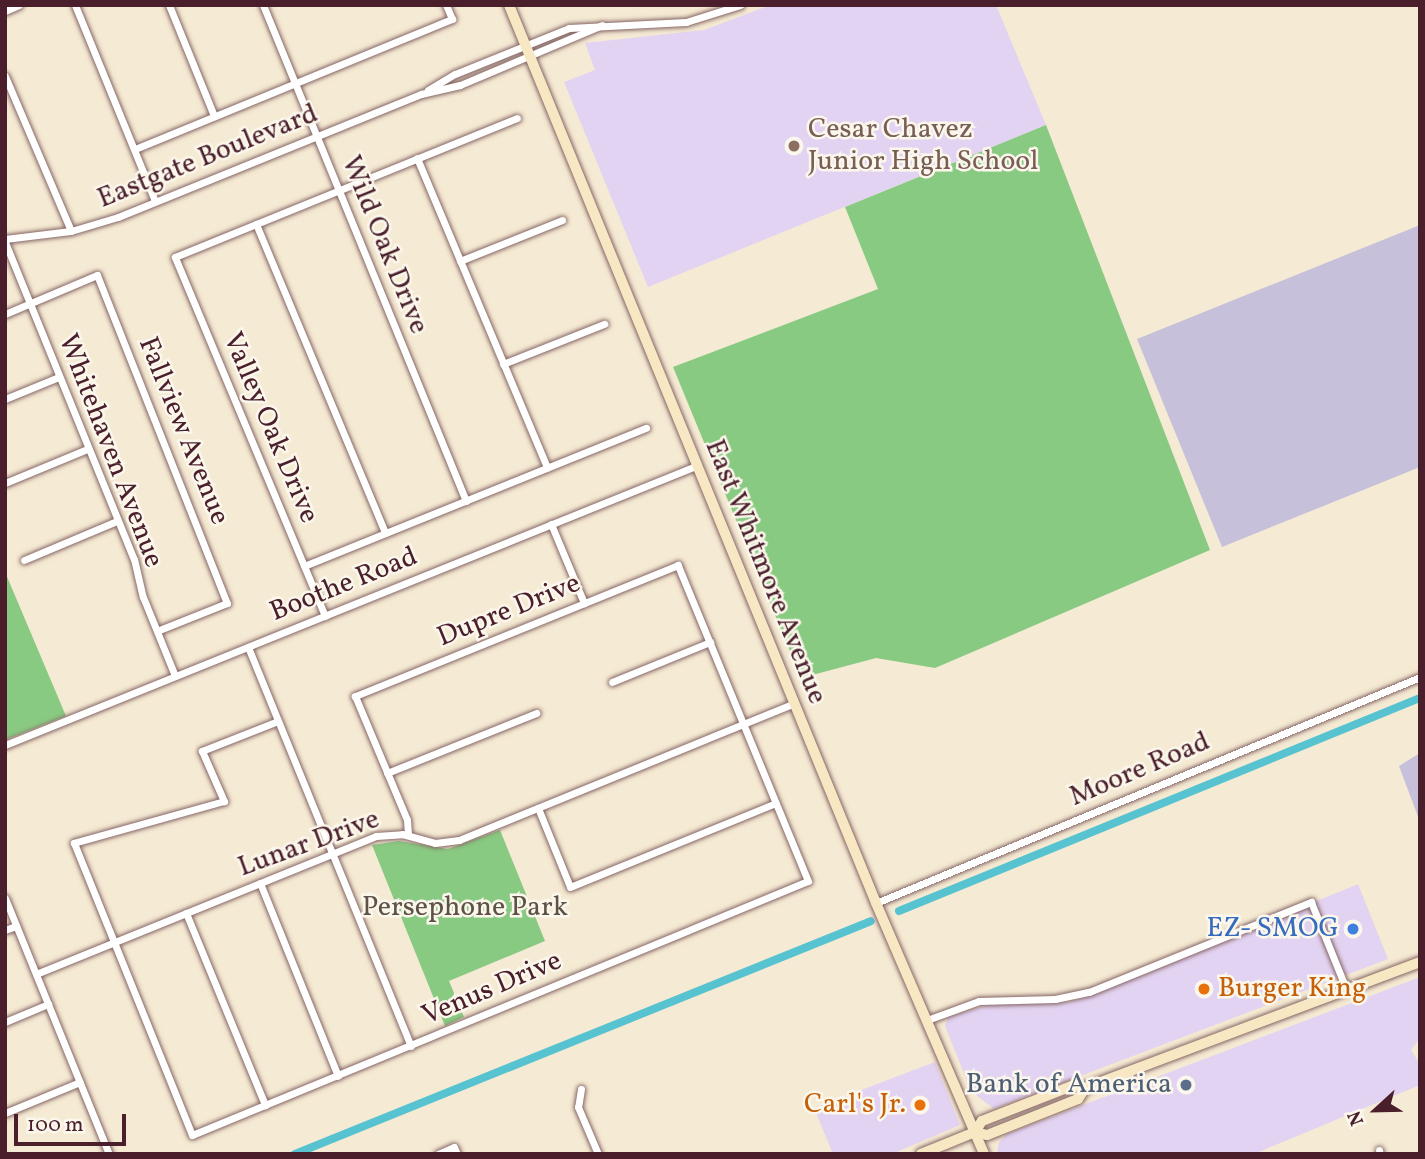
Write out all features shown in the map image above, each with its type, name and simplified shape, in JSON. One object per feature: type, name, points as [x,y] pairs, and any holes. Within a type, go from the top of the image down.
[{"type":"main road","name":"East Whitmore Avenue","points":[[509,5],[876,903],[984,1154]]},
{"type":"main road","points":[[920,1154],[975,1132],[982,1121],[1072,1086],[1085,1088],[1420,962]]},
{"type":"street","points":[[5,11],[19,5]]},
{"type":"street","points":[[75,5],[155,201]]},
{"type":"street","points":[[169,5],[214,116]]},
{"type":"street","name":"Wild Oak Drive","points":[[263,5],[466,501]]},
{"type":"street","points":[[135,149],[452,19],[446,5]]},
{"type":"street","name":"Eastgate Boulevard","points":[[5,241],[71,231],[155,201],[421,94],[455,74],[569,28],[686,22],[740,5]]},
{"type":"street","name":"Eastgate Boulevard","points":[[421,94],[460,85],[602,25]]},
{"type":"street","points":[[5,76],[71,231]]},
{"type":"street","points":[[385,533],[257,224],[517,117]]},
{"type":"street","points":[[417,158],[547,468]]},
{"type":"street","points":[[460,261],[562,219]]},
{"type":"street","name":"Valley Oak Drive","points":[[257,224],[176,257],[325,616]]},
{"type":"street","name":"Whitehaven Avenue","points":[[5,241],[117,521],[175,676]]},
{"type":"street","name":"Fallview Avenue","points":[[30,304],[97,275],[228,603],[157,631]]},
{"type":"street","points":[[5,314],[30,304]]},
{"type":"street","points":[[503,365],[604,324]]},
{"type":"street","points":[[5,399],[59,377]]},
{"type":"street","points":[[304,566],[646,428]]},
{"type":"street","points":[[5,482],[88,449]]},
{"type":"street","name":"Boothe Road","points":[[5,745],[698,466]]},
{"type":"street","points":[[24,560],[117,521]]},
{"type":"street","points":[[551,524],[584,603]]},
{"type":"street","name":"Dupre Drive","points":[[387,773],[355,695],[678,565],[710,642]]},
{"type":"street","points":[[538,808],[570,887],[776,803],[710,642],[612,682]]},
{"type":"street","points":[[247,647],[411,1046]]},
{"type":"street","name":"Moore Road","points":[[876,903],[1420,677]]},
{"type":"street","name":"Lunar Drive","points":[[36,974],[378,835],[408,835],[450,842],[794,704]]},
{"type":"street","points":[[408,835],[407,822],[387,773],[536,713]]},
{"type":"street","points":[[114,942],[74,843],[224,801],[202,751],[278,721]]},
{"type":"street","name":"Venus Drive","points":[[114,942],[192,1135],[808,881],[776,803]]},
{"type":"street","points":[[260,883],[338,1076]]},
{"type":"street","points":[[5,898],[109,1154]]},
{"type":"street","points":[[927,1020],[979,1001],[1055,999],[1089,992],[1311,902],[1347,991]]},
{"type":"street","points":[[186,912],[265,1105]]},
{"type":"street","points":[[5,930],[16,926]]},
{"type":"street","points":[[5,1021],[48,1004]]},
{"type":"street","points":[[5,1113],[80,1082]]},
{"type":"street","points":[[581,1089],[578,1107],[598,1154]]},
{"type":"street","points":[[438,1154],[455,1151]]},
{"type":"shaded area","name":"Cesar Chavez Junior High School","points":[[771,5],[996,5],[1046,125],[648,287],[564,82],[595,70],[585,43],[704,30]]},
{"type":"shaded area","points":[[1420,225],[1420,467],[1222,547],[1137,339]]},
{"type":"shaded area","points":[[1420,753],[1420,822],[1399,766]]},
{"type":"shaded area","points":[[1358,884],[1388,959],[994,1109],[971,1091],[945,1026],[948,1017],[995,1003],[1071,1002]]},
{"type":"shaded area","points":[[1420,977],[1420,1038],[1411,1050],[1420,1064],[1420,1085],[1254,1154],[997,1154],[999,1142],[1007,1134]]},
{"type":"shaded area","points":[[935,1062],[960,1125],[892,1154],[833,1154],[814,1108]]},
{"type":"green space","points":[[1046,125],[1210,550],[935,668],[876,658],[801,678],[673,367],[878,289],[845,207]]},
{"type":"green space","points":[[5,572],[66,716],[5,740]]},
{"type":"green space","name":"Persephone Park","points":[[500,830],[545,941],[449,981],[464,1017],[445,1026],[372,845],[399,841],[448,849]]},
{"type":"waterway","points":[[899,911],[1420,698]]},
{"type":"waterway","points":[[295,1154],[871,921]]},
{"type":"place","name":"Cesar Chavez Junior High School","points":[[794,146]]},
{"type":"place","name":"EZ- SMOG","points":[[1353,929]]},
{"type":"place","name":"Burger King","points":[[1204,989]]},
{"type":"place","name":"Bank of America","points":[[1186,1085]]},
{"type":"place","name":"Carl's Jr.","points":[[920,1105]]}]
